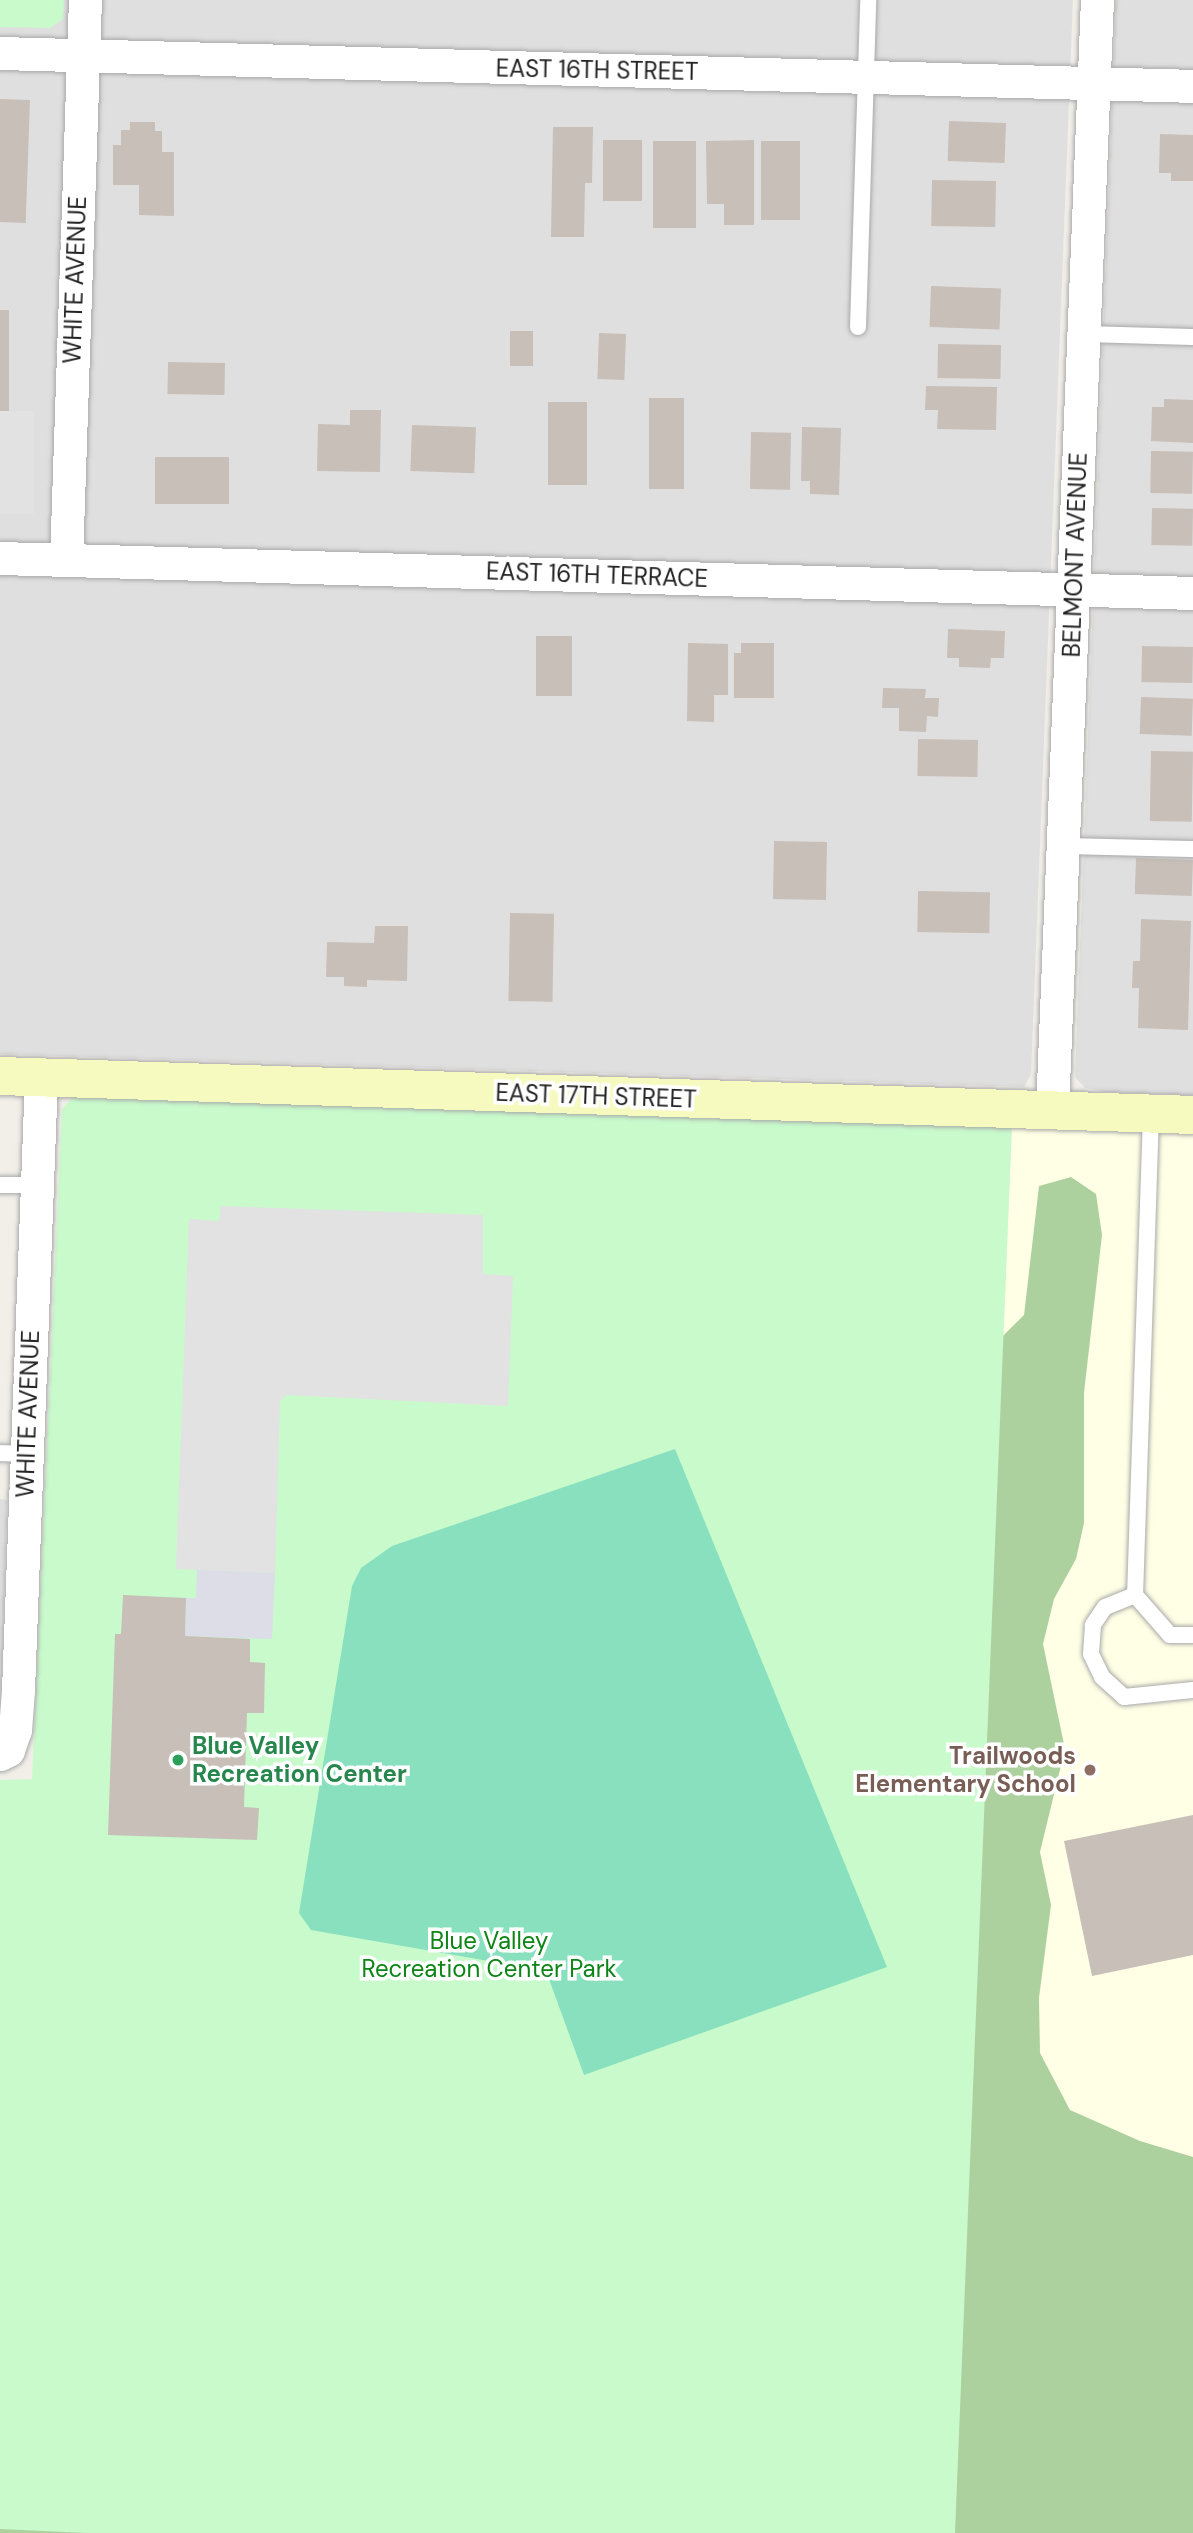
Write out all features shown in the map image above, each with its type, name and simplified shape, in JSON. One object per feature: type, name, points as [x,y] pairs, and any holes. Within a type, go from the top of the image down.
[{"type":"street","name":"WHITE AVENUE","points":[[66,560],[85,0]]},
{"type":"street","name":"BELMONT AVENUE","points":[[1052,1110],[1097,0]]},
{"type":"street","name":"EAST 16TH STREET","points":[[0,53],[1193,86]]},
{"type":"street","name":"EAST 16TH TERRACE","points":[[0,558],[1193,593]]},
{"type":"street","name":"EAST 17TH STREET","points":[[0,1076],[1193,1115]]},
{"type":"street","name":"WHITE AVENUE","points":[[4,1752],[15,1730],[18,1689],[13,1453],[37,1185],[41,1077]]},
{"type":"lane","points":[[858,327],[868,0]]},
{"type":"lane","points":[[1084,334],[1193,337]]},
{"type":"lane","points":[[1063,846],[1193,849]]},
{"type":"lane","points":[[1151,1114],[1135,1595],[1170,1634],[1193,1635]]},
{"type":"lane","points":[[0,1185],[37,1185]]},
{"type":"lane","points":[[1135,1595],[1105,1607],[1093,1625],[1091,1654],[1102,1677],[1124,1697],[1193,1690]]},
{"type":"shaded area","points":[[0,0],[1073,0],[1031,1074],[1024,1087],[0,1054]]},
{"type":"shaded area","points":[[1116,0],[1193,0],[1193,1095],[1106,1092],[1085,1088],[1075,1077]]},
{"type":"shaded area","points":[[0,411],[34,411],[34,514],[0,514]]},
{"type":"shaded area","name":"Trailwoods Elementary School","points":[[1012,1124],[1193,1130],[1193,2418],[960,2409]]},
{"type":"shaded area","points":[[221,1206],[483,1215],[483,1274],[513,1276],[508,1406],[287,1395],[280,1401],[275,1573],[176,1569],[189,1219],[219,1221]]},
{"type":"shaded area","points":[[0,1499],[7,1500],[0,1724]]},
{"type":"shaded area","points":[[197,1570],[275,1573],[272,1639],[185,1636],[186,1598],[196,1598]]},
{"type":"green space","points":[[0,0],[64,0],[63,19],[50,28],[0,27]]},
{"type":"green space","name":"Blue Valley Recreation Center Park","points":[[73,1097],[1012,1124],[955,2533],[86,2533],[0,2529],[0,1780],[32,1779],[62,1109]]},
{"type":"green space","points":[[1071,1177],[1096,1194],[1102,1235],[1084,1393],[1084,1523],[1076,1559],[1054,1599],[1043,1644],[1065,1749],[1040,1852],[1051,1905],[1039,1998],[1040,2053],[1070,2110],[1140,2141],[1193,2157],[1193,2533],[0,2533],[0,2332],[1024,1315],[1039,1186]]},
{"type":"green space","points":[[675,1449],[887,1967],[584,2075],[546,1971],[311,1930],[299,1913],[352,1586],[361,1568],[392,1546]]},
{"type":"building","points":[[0,99],[30,100],[26,223],[0,222]]},
{"type":"building","points":[[949,121],[1006,123],[1005,163],[948,161]]},
{"type":"building","points":[[130,122],[155,122],[155,131],[162,131],[162,152],[174,152],[174,216],[139,215],[139,185],[113,185],[113,145],[121,145],[121,130],[130,130]]},
{"type":"building","points":[[553,127],[593,127],[592,183],[585,183],[584,237],[551,237]]},
{"type":"building","points":[[1160,134],[1193,135],[1193,181],[1171,181],[1171,173],[1159,173]]},
{"type":"building","points":[[603,140],[642,140],[642,201],[603,201]]},
{"type":"building","points":[[754,140],[754,225],[724,225],[724,204],[707,204],[706,141]]},
{"type":"building","points":[[653,141],[696,141],[696,228],[653,228]]},
{"type":"building","points":[[761,141],[800,141],[800,220],[761,220]]},
{"type":"building","points":[[932,180],[996,181],[995,227],[931,226]]},
{"type":"building","points":[[931,286],[1001,288],[1000,329],[930,327]]},
{"type":"building","points":[[0,310],[9,310],[9,411],[0,411]]},
{"type":"building","points":[[510,331],[533,331],[533,366],[510,366]]},
{"type":"building","points":[[599,333],[626,334],[624,380],[597,379]]},
{"type":"building","points":[[938,344],[1001,345],[1000,379],[937,378]]},
{"type":"building","points":[[168,362],[225,363],[224,395],[167,394]]},
{"type":"building","points":[[926,386],[997,387],[996,430],[937,429],[938,410],[925,410]]},
{"type":"building","points":[[649,398],[684,398],[684,489],[649,489]]},
{"type":"building","points":[[1164,399],[1193,400],[1193,443],[1151,441],[1152,407],[1164,407]]},
{"type":"building","points":[[548,402],[587,402],[587,485],[548,485]]},
{"type":"building","points":[[350,410],[381,410],[380,472],[317,471],[318,424],[350,425]]},
{"type":"building","points":[[412,425],[476,427],[474,473],[410,471]]},
{"type":"building","points":[[802,427],[841,428],[839,495],[810,494],[810,481],[801,481]]},
{"type":"building","points":[[751,432],[791,433],[790,490],[750,489]]},
{"type":"building","points":[[1151,451],[1193,452],[1192,494],[1150,493]]},
{"type":"building","points":[[155,457],[229,457],[229,504],[155,504]]},
{"type":"building","points":[[1152,508],[1193,509],[1192,546],[1151,545]]},
{"type":"building","points":[[948,629],[1005,631],[1004,658],[991,658],[990,668],[959,667],[959,658],[947,658]]},
{"type":"building","points":[[536,636],[572,636],[572,696],[536,696]]},
{"type":"building","points":[[688,643],[728,644],[728,695],[714,695],[714,722],[687,721]]},
{"type":"building","points":[[741,643],[774,643],[774,698],[734,698],[734,653],[741,653]]},
{"type":"building","points":[[1142,646],[1193,647],[1192,683],[1141,682]]},
{"type":"building","points":[[883,688],[926,689],[925,698],[939,698],[938,717],[927,716],[926,732],[899,731],[899,708],[882,708]]},
{"type":"building","points":[[1141,697],[1193,699],[1192,736],[1140,734]]},
{"type":"building","points":[[918,739],[978,740],[977,777],[917,776]]},
{"type":"building","points":[[1151,751],[1193,752],[1192,822],[1150,821]]},
{"type":"building","points":[[774,841],[827,842],[826,900],[773,899]]},
{"type":"building","points":[[1136,858],[1193,860],[1192,896],[1135,894]]},
{"type":"building","points":[[918,891],[990,892],[989,933],[917,932]]},
{"type":"building","points":[[510,913],[554,914],[552,1002],[508,1001]]},
{"type":"building","points":[[1141,919],[1191,921],[1188,1030],[1138,1028],[1139,988],[1132,988],[1133,961],[1140,961]]},
{"type":"building","points":[[375,926],[408,926],[407,981],[367,980],[367,987],[344,986],[344,977],[326,977],[327,942],[374,943]]},
{"type":"building","name":"Blue Valley Recreation Center","points":[[123,1595],[186,1598],[185,1636],[250,1639],[250,1662],[265,1663],[264,1713],[247,1713],[244,1807],[259,1808],[257,1840],[108,1835],[115,1634],[121,1634]]},
{"type":"building","points":[[1193,1815],[1193,1955],[1092,1976],[1064,1841]]},
{"type":"place","name":"Blue Valley Recreation Center","points":[[178,1760]]},
{"type":"place","name":"Trailwoods Elementary School","points":[[1090,1770]]}]
